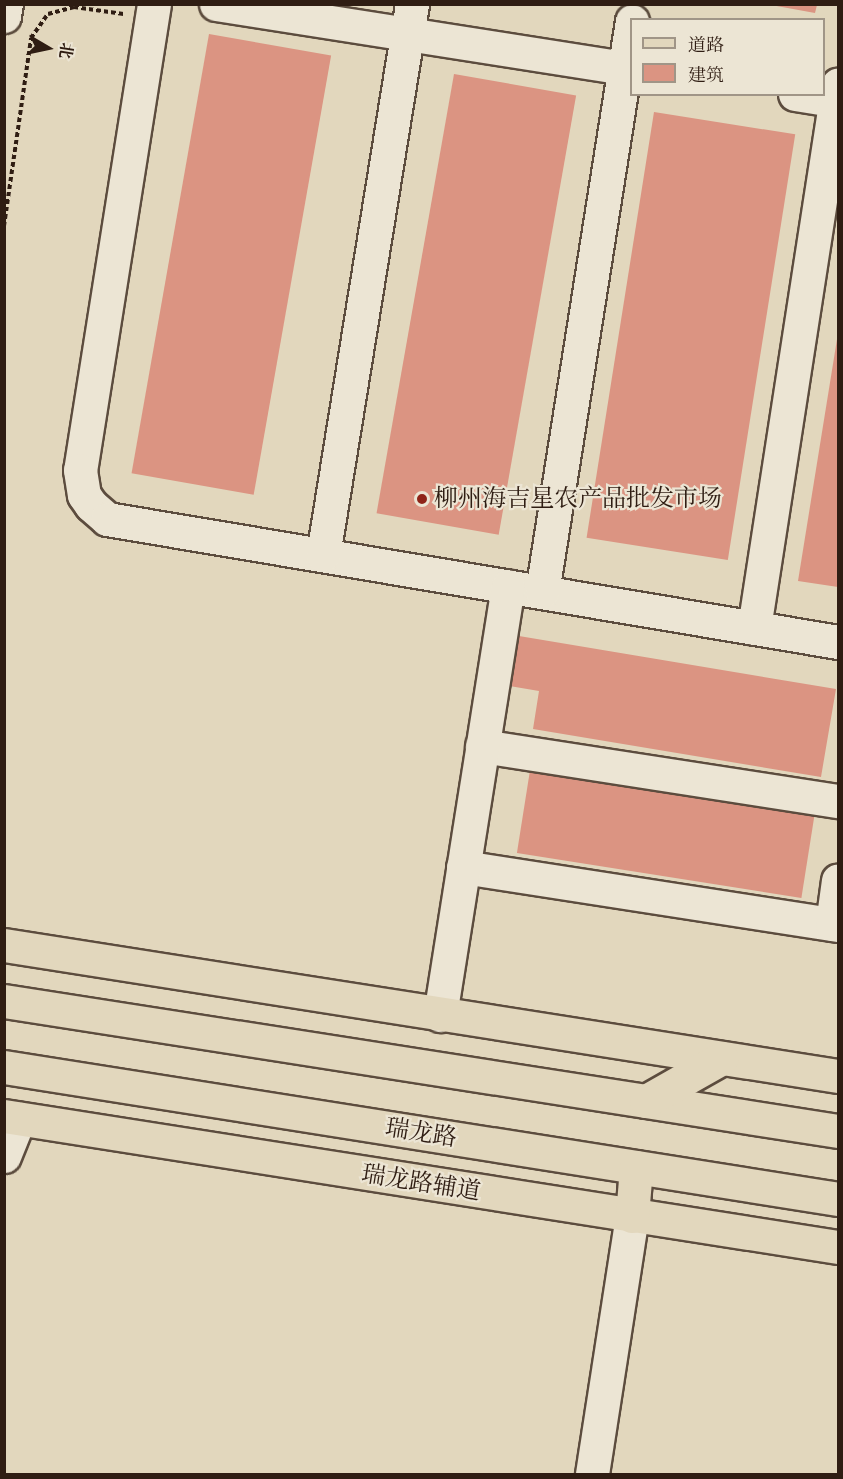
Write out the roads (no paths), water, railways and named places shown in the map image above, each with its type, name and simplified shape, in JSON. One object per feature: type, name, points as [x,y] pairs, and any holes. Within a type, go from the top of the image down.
[{"type":"main road","points":[[4,945],[838,1076]]},
{"type":"main road","points":[[4,1000],[838,1131]]},
{"type":"main road","points":[[646,1101],[722,1058]]},
{"type":"main road","name":"瑞龙路","points":[[4,1067],[834,1199]]},
{"type":"main road","name":"瑞龙路辅道","points":[[12,1117],[838,1247]]},
{"type":"main road","points":[[632,1216],[636,1167]]},
{"type":"street","points":[[4,16],[6,4]]},
{"type":"street","points":[[216,4],[410,19],[628,68]]},
{"type":"street","points":[[153,11],[80,470],[84,495],[106,519],[838,642]]},
{"type":"street","points":[[323,555],[410,19]]},
{"type":"street","points":[[543,592],[630,44]]},
{"type":"street","points":[[754,627],[838,95]]},
{"type":"street","points":[[440,1015],[508,586]]},
{"type":"street","points":[[482,746],[838,801]]},
{"type":"street","points":[[463,867],[835,925],[838,880]]},
{"type":"street","points":[[4,1156],[12,1117]]},
{"type":"street","points":[[592,1474],[632,1216]]},
{"type":"place","name":"柳州海吉星农产品批发市场","points":[[422,499]]}]
